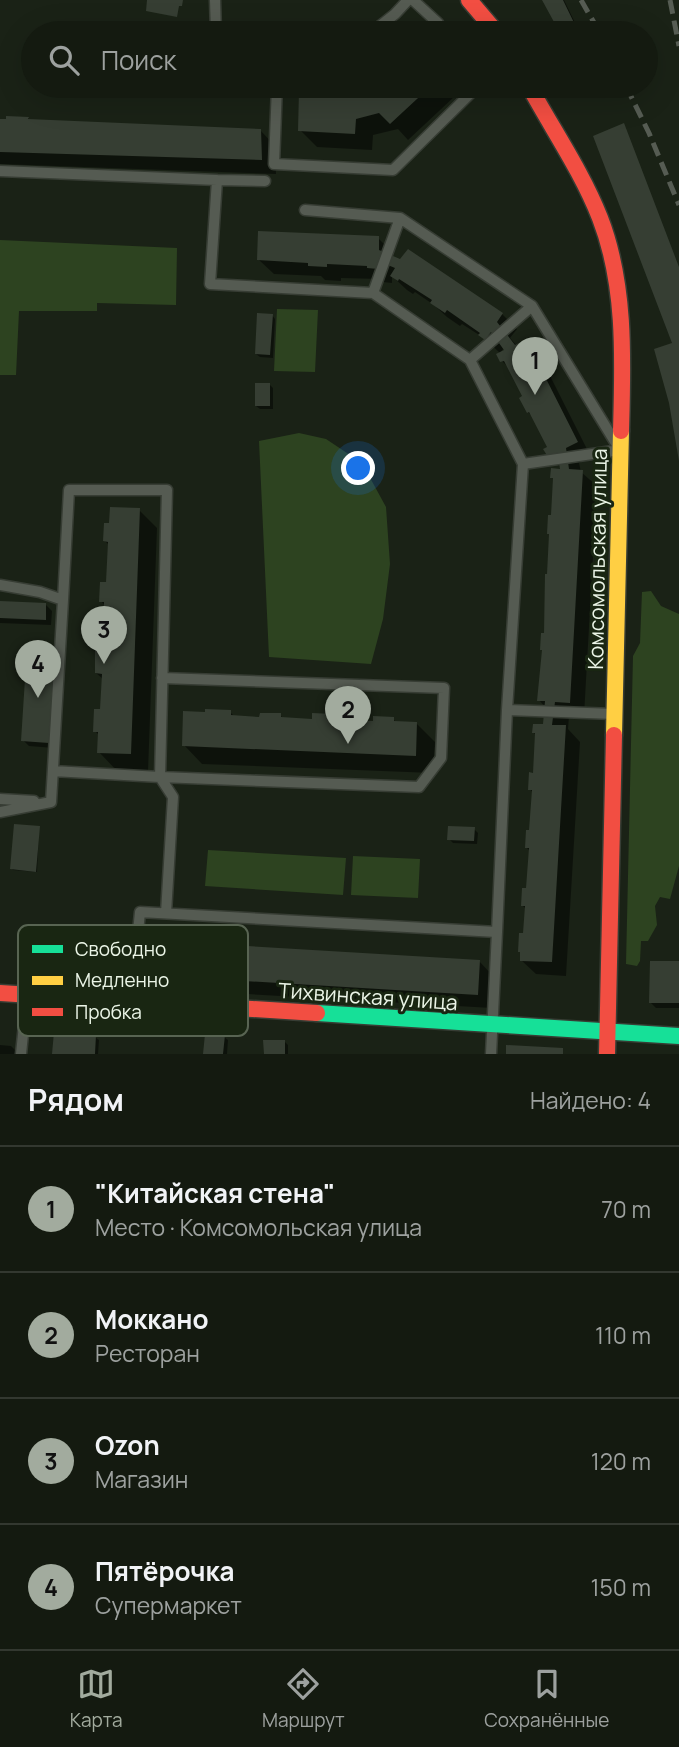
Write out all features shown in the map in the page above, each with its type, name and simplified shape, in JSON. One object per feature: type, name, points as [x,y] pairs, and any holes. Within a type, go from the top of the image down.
[{"type":"street","points":[[469,0],[487,21]]},
{"type":"street","name":"Комсомольская улица","points":[[536,98],[594,205],[605,234],[619,310],[622,346],[607,1054]]},
{"type":"street","name":"Тихвинская улица","points":[[0,993],[18,994]]},
{"type":"street","name":"Тихвинская улица","points":[[248,1009],[679,1036]]},
{"type":"lane","points":[[215,0],[216,21]]},
{"type":"lane","points":[[387,21],[410,0],[436,21]]},
{"type":"lane","points":[[277,98],[274,164],[393,170],[466,98]]},
{"type":"lane","points":[[0,171],[265,181]]},
{"type":"lane","points":[[217,180],[209,284],[373,293],[470,360],[523,464],[507,710],[491,1054]]},
{"type":"lane","points":[[305,210],[400,218],[532,306],[620,450],[523,464]]},
{"type":"lane","points":[[373,293],[400,218]]},
{"type":"lane","points":[[470,360],[532,306]]},
{"type":"lane","points":[[51,802],[69,490],[167,489],[160,777],[173,797],[166,913]]},
{"type":"lane","points":[[0,585],[40,592],[63,600]]},
{"type":"lane","points":[[53,771],[419,788],[441,758],[444,688],[162,678]]},
{"type":"lane","points":[[507,710],[614,714]]},
{"type":"lane","points":[[0,799],[51,802]]},
{"type":"lane","points":[[0,812],[51,802]]},
{"type":"lane","points":[[139,925],[140,912],[496,932]]},
{"type":"lane","points":[[21,1054],[23,1036]]},
{"type":"green space","points":[[0,240],[177,248],[176,305],[97,303],[97,311],[19,311],[16,375],[0,375]]},
{"type":"green space","points":[[277,309],[318,310],[315,372],[274,371]]},
{"type":"green space","points":[[299,433],[326,439],[362,463],[386,507],[390,564],[383,619],[371,664],[269,657],[259,441]]},
{"type":"green space","points":[[651,591],[661,606],[679,614],[679,866],[670,899],[660,897],[655,906],[657,925],[648,941],[641,941],[640,961],[637,966],[626,964],[633,656],[640,643],[642,592]]},
{"type":"green space","points":[[208,850],[346,858],[343,895],[205,886]]},
{"type":"green space","points":[[353,856],[420,859],[418,898],[351,895]]},
{"type":"building","points":[[147,0],[183,0],[177,17],[146,11]]},
{"type":"building","points":[[542,0],[563,0],[573,21],[553,21]]},
{"type":"building","points":[[299,98],[418,98],[390,124],[379,113],[356,119],[355,134],[298,131]]},
{"type":"building","points":[[6,116],[261,129],[262,160],[0,152],[0,119],[6,119]]},
{"type":"building","points":[[624,123],[679,267],[679,461],[669,403],[654,349],[672,343],[593,136]]},
{"type":"building","points":[[258,231],[379,236],[379,250],[400,259],[408,249],[503,313],[497,322],[515,345],[526,339],[578,442],[566,448],[569,469],[583,470],[570,703],[555,702],[552,725],[566,725],[552,962],[520,961],[518,952],[519,933],[523,933],[525,906],[521,906],[522,888],[526,888],[529,848],[525,848],[532,790],[528,790],[529,772],[533,773],[535,733],[532,733],[533,724],[543,724],[545,701],[537,701],[541,633],[544,633],[548,515],[551,515],[553,478],[550,478],[551,468],[560,469],[557,453],[548,457],[543,449],[547,447],[519,398],[522,396],[504,361],[500,362],[496,354],[504,350],[491,332],[485,340],[478,335],[480,333],[447,310],[445,313],[430,303],[432,300],[390,276],[395,268],[378,261],[378,269],[327,264],[327,267],[308,266],[308,263],[257,260]]},
{"type":"building","points":[[257,313],[273,314],[270,355],[255,354]]},
{"type":"building","points":[[255,383],[270,383],[270,406],[255,406]]},
{"type":"building","points":[[110,507],[140,508],[131,754],[97,753],[98,732],[93,732],[94,709],[100,709],[102,674],[95,673],[95,649],[102,650],[104,602],[99,602],[100,582],[106,582],[108,542],[103,541],[104,523],[109,523]]},
{"type":"building","points":[[0,601],[46,603],[46,620],[0,618]]},
{"type":"building","points":[[27,648],[55,650],[49,743],[21,741]]},
{"type":"building","points":[[205,709],[231,710],[231,715],[259,717],[260,713],[281,713],[281,717],[312,719],[312,713],[334,714],[334,719],[373,721],[373,716],[394,717],[394,721],[417,722],[416,756],[182,746],[183,711],[205,712]]},
{"type":"building","points":[[14,824],[40,826],[36,872],[10,869]]},
{"type":"building","points":[[448,826],[475,827],[474,841],[447,840]]},
{"type":"building","points":[[248,946],[480,960],[478,995],[248,981]]},
{"type":"building","points":[[650,961],[679,961],[679,1003],[649,1003]]},
{"type":"building","points":[[54,1036],[96,1036],[95,1054],[52,1054]]},
{"type":"building","points":[[205,1036],[225,1036],[223,1054],[203,1054]]},
{"type":"building","points":[[263,1040],[285,1040],[285,1054],[264,1054]]},
{"type":"building","points":[[506,1045],[563,1048],[563,1054],[506,1054]]},
{"type":"railway","points":[[581,0],[593,21]]},
{"type":"railway","points":[[670,0],[679,46]]},
{"type":"railway","points":[[632,98],[679,205]]},
{"type":"traffic: fast","points":[[317,1013],[679,1036]]},
{"type":"traffic: slow","points":[[614,735],[621,431]]},
{"type":"traffic: jam","points":[[469,0],[487,21]]},
{"type":"traffic: jam","points":[[536,98],[585,184],[600,218],[615,270],[621,323],[621,431]]},
{"type":"traffic: jam","points":[[607,1054],[614,735]]},
{"type":"traffic: jam","points":[[0,993],[18,994]]},
{"type":"traffic: jam","points":[[248,1009],[317,1013]]},
{"type":"place","name":"\"Китайская стена\"","points":[[535,395]]},
{"type":"place","name":"Ozon","points":[[104,664]]},
{"type":"place","name":"Пятёрочка","points":[[38,698]]},
{"type":"place","name":"Моккано","points":[[348,744]]}]
